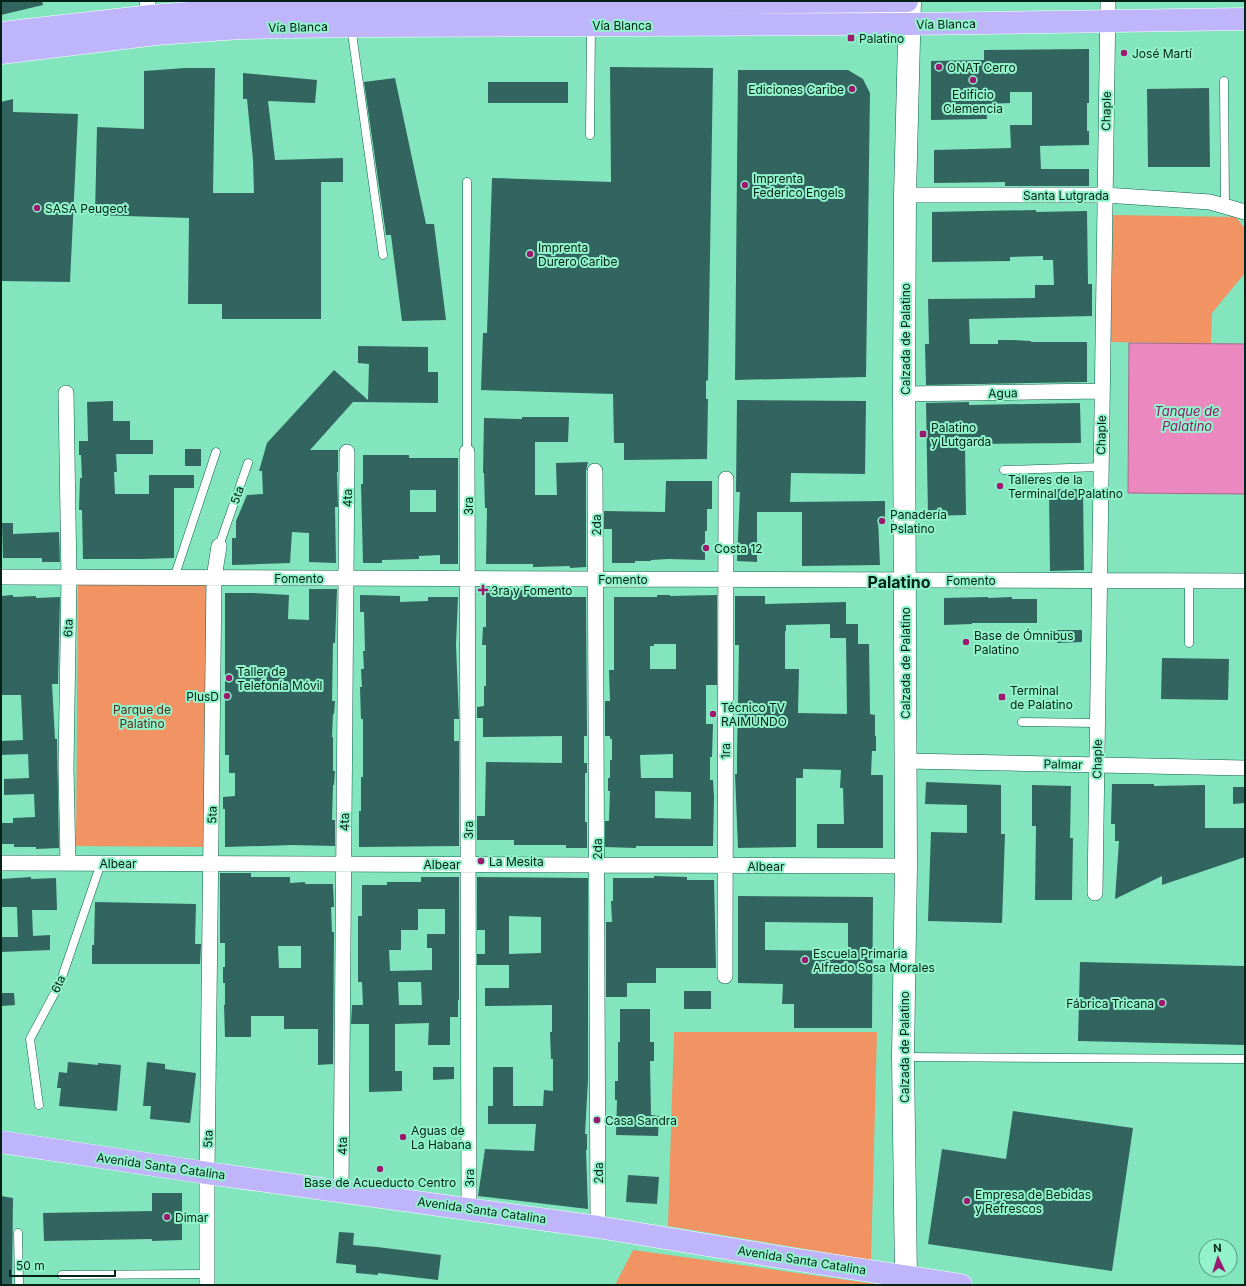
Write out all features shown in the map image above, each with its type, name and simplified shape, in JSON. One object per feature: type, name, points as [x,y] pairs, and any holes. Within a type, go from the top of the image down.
[{"type":"main road","name":"Vía Blanca","points":[[1,33],[149,9],[215,11],[336,4],[907,1]]},
{"type":"main road","name":"Vía Blanca","points":[[1,53],[156,34],[240,28],[351,26],[910,24],[1107,11],[1245,20]]},
{"type":"main road","name":"Avenida Santa Catalina","points":[[1,1142],[207,1173],[470,1208],[598,1227],[906,1281],[961,1285]]},
{"type":"street","name":"Calzada de Palatino","points":[[906,1281],[903,1057],[906,866],[904,394],[905,195],[910,1]]},
{"type":"street","name":"Chaple","points":[[1095,893],[1107,11]]},
{"type":"street","name":"Santa Lutgrada","points":[[905,195],[1104,195],[1210,202],[1245,212]]},
{"type":"street","name":"Agua","points":[[904,394],[1102,391]]},
{"type":"street","name":"6ta","points":[[66,393],[69,578],[66,768],[68,863]]},
{"type":"street","name":"4ta","points":[[341,1191],[347,452]]},
{"type":"street","name":"3ra","points":[[467,452],[470,1208]]},
{"type":"street","name":"2da","points":[[595,471],[598,1227]]},
{"type":"street","name":"1ra","points":[[724,976],[726,479]]},
{"type":"street","name":"5ta","points":[[207,1280],[214,578],[219,546]]},
{"type":"street","name":"Fomento","points":[[1,577],[1245,581]]},
{"type":"street","name":"Palmar","points":[[906,761],[1245,768]]},
{"type":"street","name":"Albear","points":[[1,863],[906,866]]},
{"type":"lane","points":[[590,135],[591,25]]},
{"type":"lane","points":[[351,26],[383,255]]},
{"type":"lane","points":[[1224,81],[1225,206]]},
{"type":"lane","points":[[467,182],[467,452]]},
{"type":"lane","points":[[174,578],[216,452]]},
{"type":"lane","name":"5ta","points":[[219,546],[248,463]]},
{"type":"lane","points":[[1004,470],[1101,468]]},
{"type":"lane","points":[[1189,581],[1189,643]]},
{"type":"lane","points":[[1022,722],[1097,723]]},
{"type":"lane","name":"6ta","points":[[39,1105],[30,1039],[60,983],[101,863]]},
{"type":"lane","points":[[903,1057],[1245,1059]]},
{"type":"lane","points":[[18,1233],[19,1285]]},
{"type":"lane","points":[[62,1275],[207,1280]]},
{"type":"green space","points":[[1113,215],[1236,217],[1245,229],[1245,273],[1212,313],[1211,344],[1111,342]]},
{"type":"green space","name":"Parque de Palatino","points":[[78,584],[208,585],[206,847],[76,846]]},
{"type":"green space","points":[[674,1032],[877,1032],[871,1260],[668,1226]]},
{"type":"green space","points":[[633,1250],[883,1285],[615,1285]]},
{"type":"water","name":"Tanque de Palatino","points":[[1129,343],[1245,344],[1245,494],[1128,493]]},
{"type":"building","points":[[1,1],[42,1],[43,5],[1,15]]},
{"type":"building","points":[[1089,49],[1089,103],[1087,103],[1087,131],[1089,131],[1089,145],[1040,146],[1041,169],[1089,169],[1089,186],[1005,186],[1005,182],[934,183],[934,150],[1011,148],[1010,125],[1032,125],[1032,92],[1010,92],[1010,103],[986,104],[987,119],[931,120],[931,61],[984,60],[984,50]]},
{"type":"building","points":[[610,67],[713,68],[708,380],[706,381],[706,399],[708,399],[707,459],[624,460],[624,443],[614,443],[613,394],[481,390],[483,333],[487,333],[492,178],[611,182]]},
{"type":"building","points":[[185,68],[215,68],[213,193],[254,193],[253,160],[247,99],[243,99],[243,73],[317,80],[315,103],[268,101],[275,160],[343,158],[343,182],[321,182],[321,319],[222,319],[222,304],[188,304],[189,218],[95,215],[97,127],[144,129],[144,71]]},
{"type":"building","points":[[738,70],[848,70],[863,79],[870,93],[866,377],[735,380]]},
{"type":"building","points":[[395,78],[426,224],[434,224],[446,320],[402,321],[391,235],[386,235],[364,82]]},
{"type":"building","points":[[488,82],[568,82],[568,103],[488,103]]},
{"type":"building","points":[[1209,88],[1210,167],[1148,167],[1147,89]]},
{"type":"building","name":"SASA Peugeot","points":[[13,99],[13,112],[78,114],[70,282],[1,281],[1,102]]},
{"type":"building","points":[[1036,210],[1036,212],[1087,211],[1088,284],[1092,284],[1092,316],[969,319],[970,344],[998,344],[998,340],[1031,342],[1087,342],[1087,382],[926,385],[925,344],[929,344],[928,299],[1035,298],[1035,285],[1054,285],[1053,260],[1043,260],[1043,256],[1010,257],[1010,261],[932,262],[932,212]]},
{"type":"building","points":[[358,346],[428,347],[428,372],[438,372],[438,403],[353,402],[310,450],[338,450],[338,507],[335,507],[336,563],[309,562],[309,533],[292,532],[290,563],[232,565],[232,538],[236,538],[236,521],[247,495],[263,494],[262,471],[259,471],[267,443],[334,370],[368,400],[369,364],[358,363]]},
{"type":"building","points":[[737,400],[866,401],[865,474],[791,473],[790,502],[885,501],[885,518],[878,518],[880,565],[802,566],[802,512],[757,512],[757,562],[737,561],[740,492],[736,492]]},
{"type":"building","points":[[113,401],[113,421],[130,421],[130,440],[153,440],[153,454],[116,454],[117,472],[114,472],[115,494],[149,494],[149,475],[194,475],[194,488],[174,488],[174,558],[83,559],[82,510],[79,510],[80,478],[82,478],[79,441],[88,441],[87,402]]},
{"type":"building","points":[[969,402],[969,405],[1080,403],[1081,443],[965,444],[966,515],[928,516],[926,403]]},
{"type":"building","points":[[522,417],[569,417],[568,442],[535,442],[535,495],[557,495],[556,463],[588,462],[586,471],[586,567],[533,567],[533,564],[486,564],[487,508],[485,508],[483,473],[484,418],[522,419]]},
{"type":"building","points":[[185,449],[201,449],[201,466],[185,466]]},
{"type":"building","points":[[363,455],[409,455],[409,458],[458,458],[458,564],[440,564],[440,555],[419,556],[419,559],[382,560],[382,563],[363,563],[361,484],[363,484]],"holes":[[[410,490],[436,490],[436,512],[410,512]]]},
{"type":"building","points":[[666,481],[712,481],[712,509],[707,509],[707,531],[705,531],[705,560],[669,559],[635,561],[635,563],[612,563],[612,529],[604,529],[604,511],[665,512]]},
{"type":"building","points":[[1049,489],[1083,489],[1084,570],[1050,571]]},
{"type":"building","points":[[2,523],[13,523],[13,534],[59,532],[60,562],[42,562],[42,558],[3,558]]},
{"type":"building","points":[[309,589],[337,589],[335,643],[333,643],[332,701],[335,701],[332,737],[333,771],[335,771],[332,820],[335,820],[335,846],[293,845],[225,847],[225,809],[223,809],[223,797],[235,796],[235,773],[229,773],[229,755],[225,755],[225,593],[289,595],[288,619],[309,620]]},
{"type":"building","points":[[486,590],[539,590],[539,597],[586,597],[587,736],[584,736],[584,763],[587,763],[587,773],[585,773],[585,822],[587,822],[587,848],[566,848],[566,845],[514,845],[514,840],[477,840],[477,816],[485,816],[486,762],[562,763],[562,736],[483,737],[483,718],[477,718],[477,707],[484,706],[484,686],[486,686],[486,645],[482,645],[483,627],[486,627]]},
{"type":"building","points":[[13,595],[13,597],[36,596],[36,598],[60,597],[58,684],[52,684],[55,739],[57,739],[59,848],[36,849],[36,847],[14,847],[14,844],[1,844],[1,823],[13,823],[13,818],[35,817],[34,794],[4,795],[4,779],[29,778],[28,754],[1,755],[1,741],[23,740],[21,695],[1,695],[1,596]]},
{"type":"building","points":[[360,595],[400,596],[400,602],[428,601],[428,597],[458,597],[456,645],[459,719],[454,719],[454,741],[459,741],[459,846],[359,847],[359,811],[361,811],[361,777],[363,777],[363,719],[361,719],[360,687],[362,687],[361,669],[364,669],[363,651],[365,651],[364,612],[360,612]]},
{"type":"building","points":[[657,595],[717,595],[717,685],[706,685],[706,724],[713,724],[712,757],[710,757],[710,780],[713,780],[714,797],[713,846],[636,846],[636,848],[605,847],[605,821],[609,821],[610,791],[608,791],[608,778],[610,778],[610,760],[612,760],[612,739],[610,739],[610,736],[605,736],[605,701],[610,701],[609,670],[614,670],[614,597],[657,597]],"holes":[[[654,644],[676,644],[676,669],[650,669],[650,646],[654,646]],[[673,754],[673,778],[641,778],[640,755]],[[655,791],[691,792],[691,819],[655,818]]]},
{"type":"building","points":[[735,596],[765,596],[765,604],[846,602],[846,624],[858,624],[858,644],[869,644],[870,714],[875,715],[876,736],[876,751],[872,751],[871,775],[883,775],[883,848],[817,848],[817,824],[844,824],[843,788],[840,788],[841,770],[803,769],[803,778],[796,778],[796,847],[738,848],[735,774],[737,774],[739,645],[735,645]],"holes":[[[830,624],[830,638],[846,638],[847,714],[798,713],[799,669],[785,669],[786,625]]]},
{"type":"building","points":[[988,597],[1037,599],[1037,623],[972,623],[944,625],[944,598]]},
{"type":"building","points":[[1057,630],[1082,630],[1082,642],[1057,643]]},
{"type":"building","points":[[1162,658],[1229,659],[1228,700],[1161,699]]},
{"type":"building","points":[[926,782],[1001,785],[1001,834],[1005,834],[1002,923],[928,921],[931,832],[967,833],[967,805],[925,804]]},
{"type":"building","points":[[1112,784],[1154,784],[1154,786],[1205,785],[1205,828],[1245,828],[1245,857],[1162,885],[1162,876],[1115,899],[1119,841],[1115,841],[1115,824],[1111,824]]},
{"type":"building","points":[[1032,785],[1071,786],[1070,838],[1073,838],[1072,900],[1035,900],[1036,826],[1032,826]]},
{"type":"building","points":[[1233,787],[1245,787],[1245,803],[1233,804]]},
{"type":"building","points":[[220,873],[251,873],[251,877],[290,877],[290,883],[305,882],[305,884],[333,884],[334,907],[331,907],[332,932],[334,932],[333,1064],[318,1065],[318,1029],[284,1029],[284,1016],[251,1016],[251,1037],[225,1037],[225,983],[223,983],[223,967],[225,967],[225,943],[220,943]],"holes":[[[278,946],[301,946],[301,968],[279,968]]]},
{"type":"building","points":[[654,876],[687,877],[687,880],[714,880],[716,968],[656,968],[656,983],[627,983],[627,997],[606,997],[606,922],[612,922],[611,901],[613,901],[613,878],[654,878]]},
{"type":"building","points":[[31,877],[31,879],[56,878],[57,910],[32,910],[33,936],[50,935],[50,950],[1,952],[1,937],[18,937],[17,907],[1,907],[1,879]]},
{"type":"building","points":[[421,877],[459,877],[458,1017],[450,1017],[450,1045],[428,1045],[429,1023],[395,1024],[395,1071],[402,1071],[402,1091],[369,1092],[369,1024],[351,1024],[352,1005],[363,1005],[362,982],[358,982],[358,916],[362,916],[362,885],[387,885],[387,882],[421,882]],"holes":[[[418,909],[445,909],[445,934],[427,934],[427,948],[432,948],[432,970],[390,971],[389,950],[401,950],[401,930],[418,930]],[[398,982],[421,982],[422,1005],[399,1005]]]},
{"type":"building","points":[[477,877],[588,878],[588,1080],[585,1134],[587,1134],[586,1150],[588,1209],[478,1196],[485,1149],[534,1151],[536,1124],[488,1124],[488,1106],[493,1106],[493,1067],[513,1067],[513,1106],[543,1106],[544,1090],[553,1091],[553,1059],[551,1059],[550,1032],[552,1032],[552,1005],[485,1006],[485,988],[509,988],[509,965],[477,965],[477,954],[485,954],[485,930],[477,930]],"holes":[[[509,916],[541,917],[541,953],[509,954]]]},
{"type":"building","name":"Escuela Primaria Alfredo Sosa Morales","points":[[738,896],[873,897],[872,1028],[794,1028],[794,1004],[782,1004],[783,984],[738,983]],"holes":[[[765,922],[848,923],[848,951],[765,950]]]},
{"type":"building","points":[[95,902],[196,904],[195,944],[201,944],[200,964],[92,964]]},
{"type":"building","name":"Fábrica Tricana","points":[[1080,962],[1245,966],[1245,1045],[1078,1041]]},
{"type":"building","points":[[684,991],[711,991],[711,1009],[684,1009]]},
{"type":"building","points":[[1,993],[14,993],[15,1005],[1,1006]]},
{"type":"building","points":[[620,1009],[650,1009],[650,1042],[654,1042],[654,1061],[650,1061],[651,1115],[659,1116],[658,1136],[616,1135],[617,1100],[615,1100],[615,1081],[618,1081]]},
{"type":"building","points":[[68,1062],[98,1065],[98,1063],[121,1065],[117,1111],[59,1106],[61,1088],[57,1088],[59,1072],[67,1073]]},
{"type":"building","points":[[147,1062],[165,1064],[165,1069],[196,1073],[190,1123],[150,1119],[151,1106],[143,1106]]},
{"type":"building","points":[[433,1067],[454,1067],[454,1079],[433,1080]]},
{"type":"building","points":[[1013,1111],[1133,1128],[1112,1271],[928,1244],[942,1149],[1006,1159]]},
{"type":"building","points":[[628,1175],[659,1177],[657,1204],[626,1202]]},
{"type":"building","points":[[152,1193],[182,1193],[182,1240],[152,1241],[152,1239],[44,1241],[43,1213],[152,1211]]},
{"type":"building","points":[[1,1196],[13,1198],[12,1285],[1,1285]]},
{"type":"building","points":[[339,1232],[354,1233],[353,1245],[441,1255],[438,1280],[378,1273],[378,1275],[356,1273],[356,1265],[336,1263]]},
{"type":"place","name":"Palatino","points":[[851,38]]},
{"type":"place","name":"José Martí","points":[[1124,53]]},
{"type":"place","name":"ONAT Cerro","points":[[939,67]]},
{"type":"place","name":"Edificio Clemencia","points":[[973,80]]},
{"type":"place","name":"Ediciones Caribe","points":[[852,89]]},
{"type":"place","name":"Imprenta Federico Engels","points":[[745,185]]},
{"type":"place","name":"SASA Peugeot","points":[[37,208]]},
{"type":"place","name":"Imprenta Durero Caribe","points":[[530,254]]},
{"type":"place","name":"Palatino y Lutgarda","points":[[923,434]]},
{"type":"place","name":"Talleres de la Terminal de Palatino","points":[[1000,486]]},
{"type":"place","name":"Panadería Pslatino","points":[[882,521]]},
{"type":"place","name":"Costa 12","points":[[706,548]]},
{"type":"place","name":"3ra y Fomento","points":[[483,590]]},
{"type":"place","name":"Base de Ómnibus Palatino","points":[[966,642]]},
{"type":"place","name":"Taller de Telefonía Móvil","points":[[229,678]]},
{"type":"place","name":"PlusD","points":[[227,696]]},
{"type":"place","name":"Terminal de Palatino","points":[[1002,697]]},
{"type":"place","name":"Técnico TV RAIMUNDO","points":[[713,714]]},
{"type":"place","name":"La Mesita","points":[[481,861]]},
{"type":"place","name":"Escuela Primaria Alfredo Sosa Morales","points":[[805,960]]},
{"type":"place","name":"Fábrica Tricana","points":[[1162,1003]]},
{"type":"place","name":"Casa Sandra","points":[[597,1120]]},
{"type":"place","name":"Aguas de La Habana","points":[[403,1137]]},
{"type":"place","name":"Base de Acueducto Centro","points":[[380,1169]]},
{"type":"place","name":"Empresa de Bebidas y Refrescos","points":[[967,1201]]},
{"type":"place","name":"Dimar","points":[[167,1217]]},
{"type":"district","name":"Palatino","points":[[899,582]]}]
